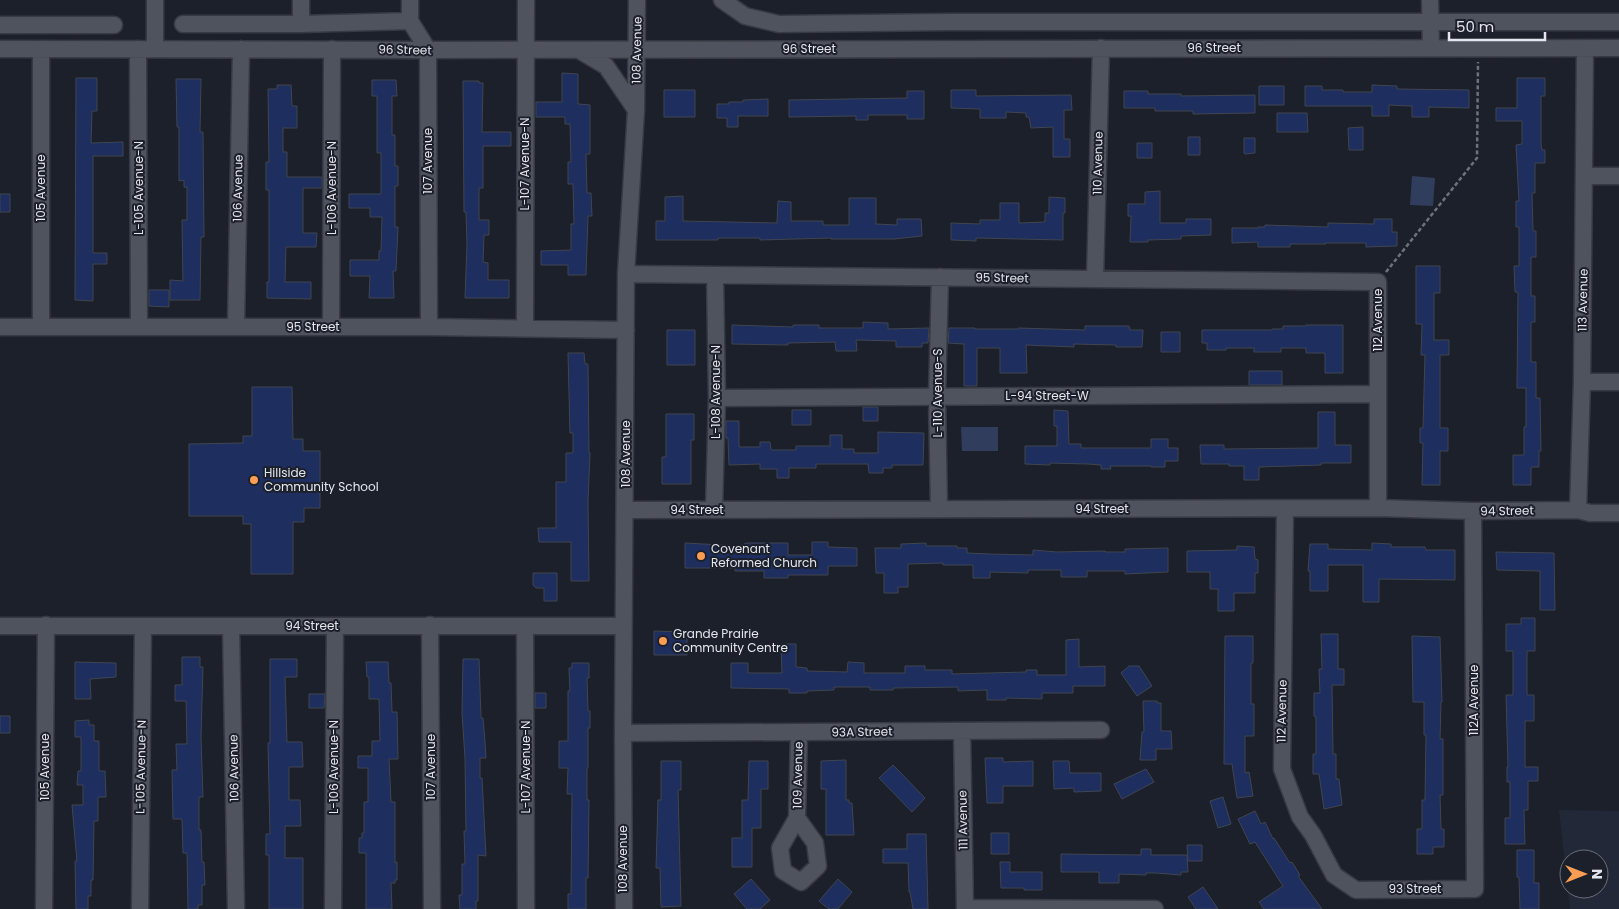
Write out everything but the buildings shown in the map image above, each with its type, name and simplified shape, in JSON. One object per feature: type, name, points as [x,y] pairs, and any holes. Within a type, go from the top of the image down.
[{"type":"street","name":"L-105 Avenue-N","points":[[139,326],[146,49],[155,0]]},
{"type":"street","points":[[301,0],[301,24]]},
{"type":"street","points":[[410,0],[410,21],[428,50]]},
{"type":"street","name":"L-107 Avenue-N","points":[[525,327],[526,0]]},
{"type":"street","name":"108 Avenue","points":[[624,909],[623,733],[626,274],[636,110],[637,0]]},
{"type":"street","name":"96 Street","points":[[722,0],[745,16],[779,24],[977,22],[1619,22]]},
{"type":"street","points":[[1430,0],[1431,48]]},
{"type":"street","points":[[184,24],[301,24],[410,21]]},
{"type":"street","points":[[0,25],[114,25]]},
{"type":"street","name":"110 Avenue","points":[[1095,279],[1101,48]]},
{"type":"street","name":"113 Avenue","points":[[1578,510],[1582,382],[1585,48]]},
{"type":"street","name":"96 Street","points":[[0,49],[1619,48]]},
{"type":"street","name":"105 Avenue","points":[[41,49],[41,326]]},
{"type":"street","name":"106 Avenue","points":[[236,326],[241,49]]},
{"type":"street","name":"L-106 Avenue-N","points":[[331,327],[332,49]]},
{"type":"street","points":[[577,49],[606,66],[636,110]]},
{"type":"street","name":"107 Avenue","points":[[428,50],[429,327]]},
{"type":"street","points":[[1584,176],[1619,176]]},
{"type":"street","name":"95 Street","points":[[626,274],[1378,282]]},
{"type":"street","name":"L-108 Avenue-N","points":[[714,510],[716,398],[715,275]]},
{"type":"street","name":"L-110 Avenue-S","points":[[939,510],[937,397],[940,277]]},
{"type":"street","name":"112 Avenue","points":[[1378,282],[1378,508]]},
{"type":"street","name":"95 Street","points":[[0,327],[525,327],[626,330]]},
{"type":"street","points":[[1582,382],[1619,382]]},
{"type":"street","name":"L-94 Street-W","points":[[716,398],[1378,394]]},
{"type":"street","name":"94 Street","points":[[625,510],[1378,508],[1473,511],[1578,510]]},
{"type":"street","name":"112 Avenue","points":[[1284,509],[1282,769],[1300,817],[1313,835],[1334,875],[1356,890]]},
{"type":"street","points":[[1578,510],[1590,513],[1619,513]]},
{"type":"street","name":"112A Avenue","points":[[1473,511],[1474,889]]},
{"type":"street","name":"105 Avenue","points":[[44,909],[46,625]]},
{"type":"street","name":"107 Avenue","points":[[430,625],[432,909]]},
{"type":"street","name":"94 Street","points":[[0,626],[624,626]]},
{"type":"street","name":"L-105 Avenue-N","points":[[140,909],[143,626]]},
{"type":"street","name":"106 Avenue","points":[[231,626],[236,909]]},
{"type":"street","name":"L-106 Avenue-N","points":[[333,909],[335,626]]},
{"type":"street","name":"L-107 Avenue-N","points":[[525,626],[526,909]]},
{"type":"street","name":"93A Street","points":[[623,733],[1101,730]]},
{"type":"street","name":"111 Avenue","points":[[962,731],[965,908]]},
{"type":"street","name":"109 Avenue","points":[[797,818],[799,732]]},
{"type":"street","name":"93 Street","points":[[1356,890],[1474,889]]},
{"type":"street","points":[[965,908],[1155,909]]},
{"type":"path","points":[[1378,282],[1477,158],[1478,48]]},
{"type":"shaded area","points":[[1412,176],[1435,178],[1433,206],[1410,205]]},
{"type":"shaded area","points":[[961,427],[998,427],[998,451],[962,451]]},
{"type":"shaded area","points":[[1559,810],[1619,811],[1619,909],[1570,909],[1569,899],[1609,899],[1609,849],[1563,849]]},
{"type":"place","name":"Hillside Community School","points":[[254,480]]},
{"type":"place","name":"Covenant Reformed Church","points":[[701,556]]},
{"type":"place","name":"Grande Prairie Community Centre","points":[[663,641]]}]
